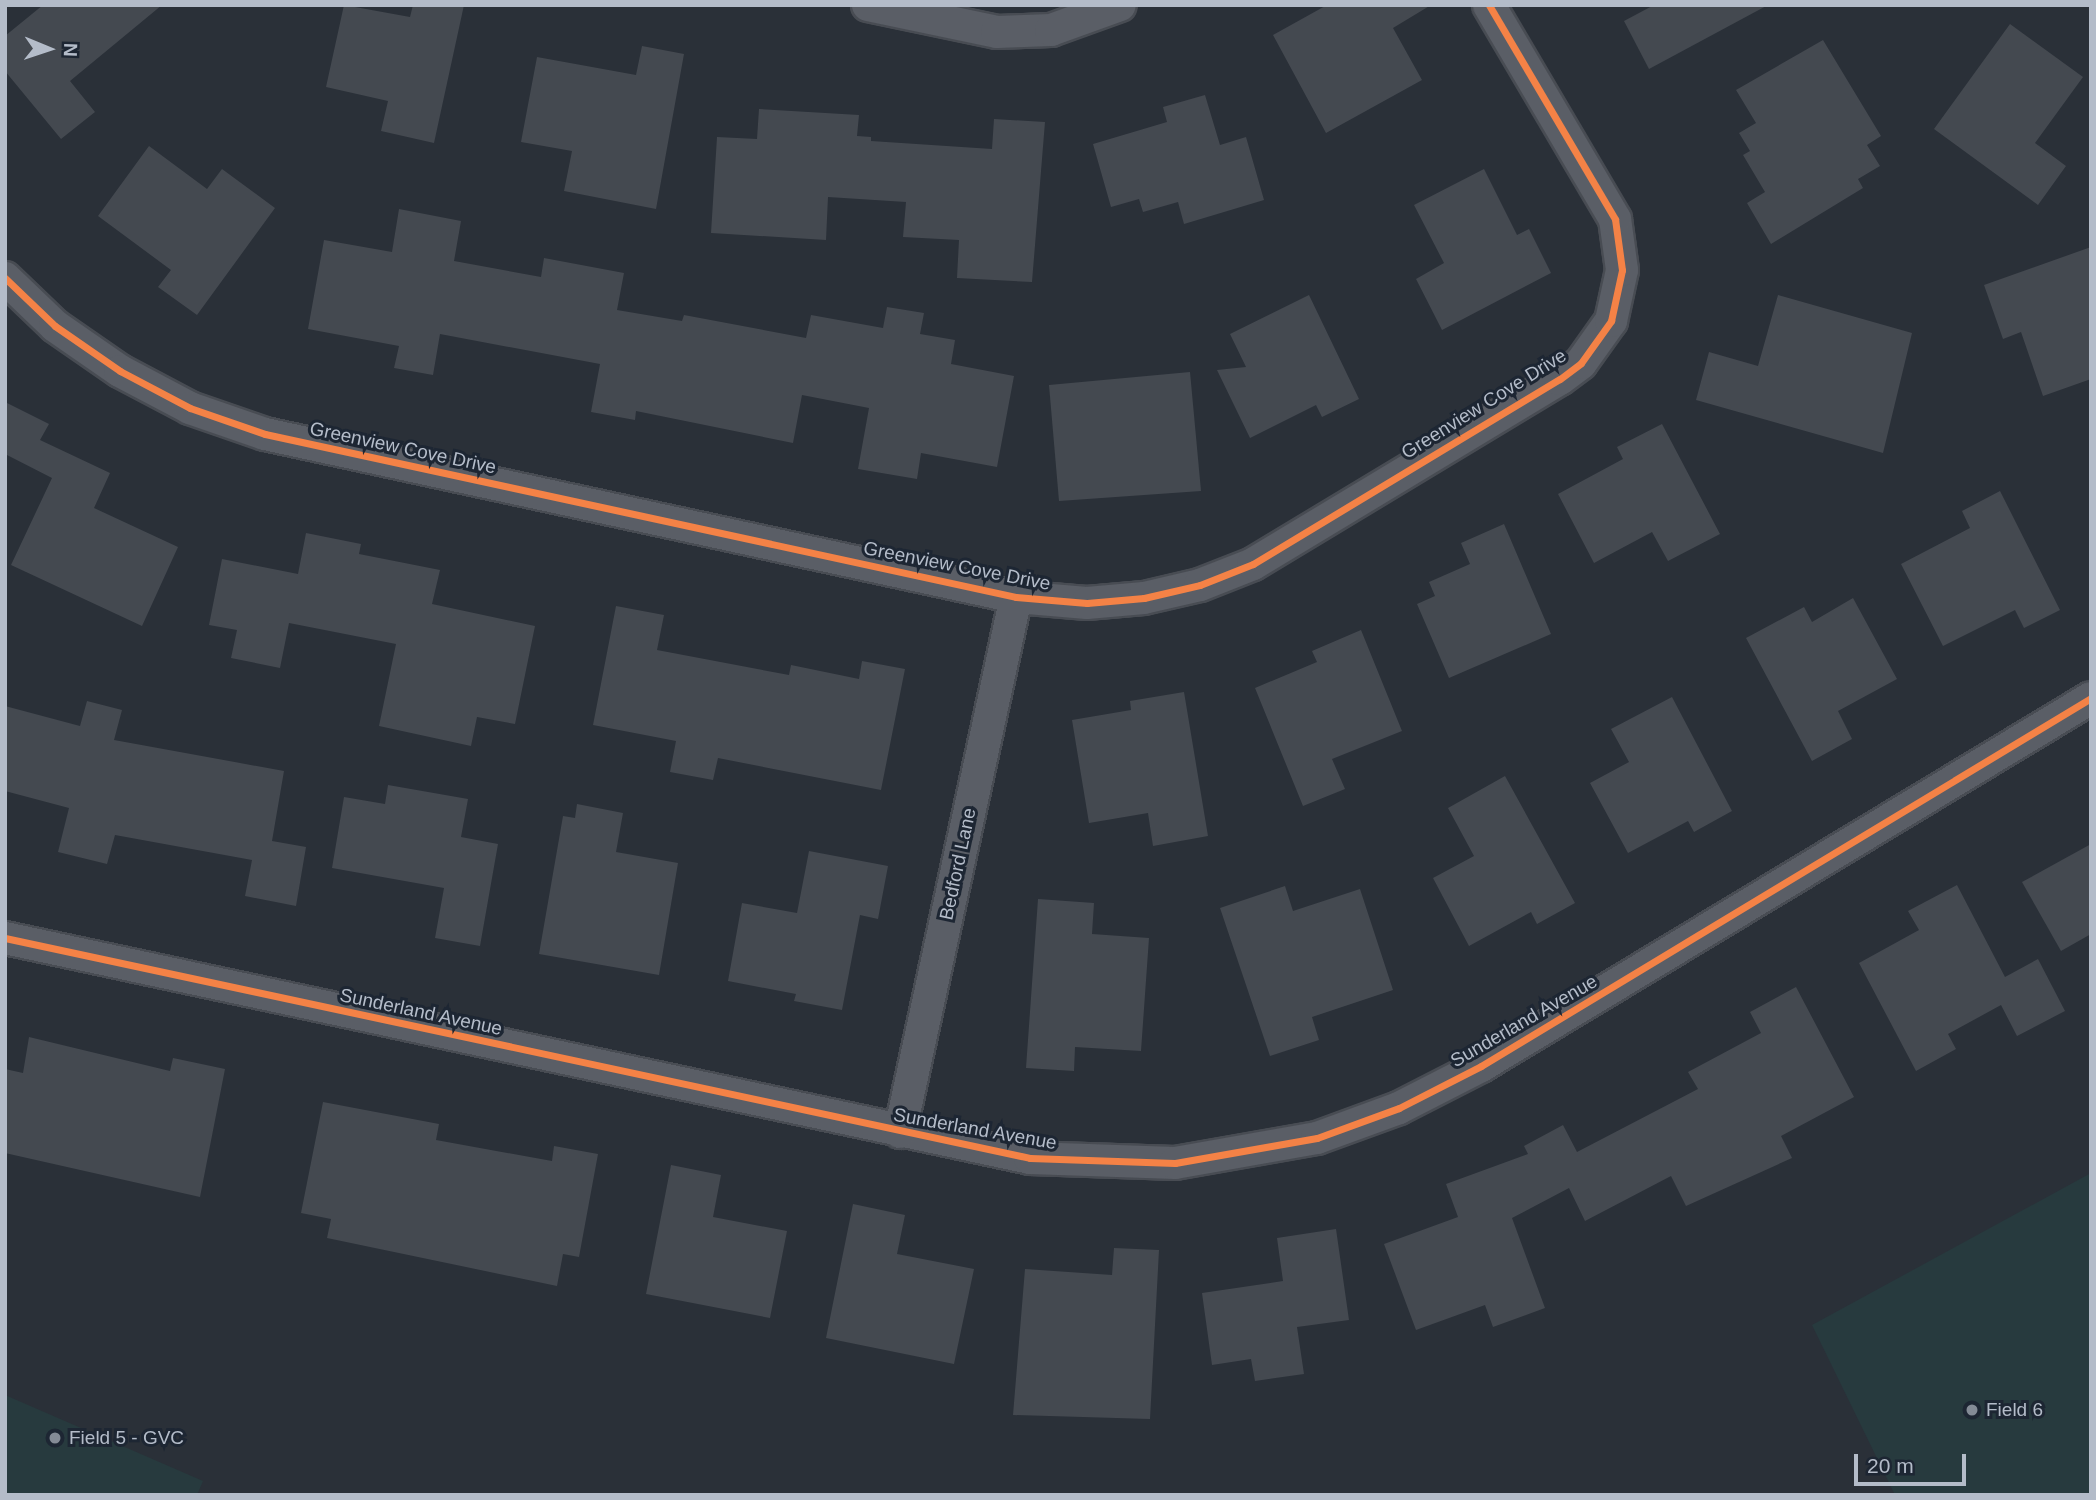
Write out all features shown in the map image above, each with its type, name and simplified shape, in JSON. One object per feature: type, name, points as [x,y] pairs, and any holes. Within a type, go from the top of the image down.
[{"type":"street","points":[[868,5],[997,32],[1051,30],[1120,5]]},
{"type":"street","name":"Greenview Cove Drive","points":[[5,278],[55,326],[120,372],[190,408],[265,434],[1016,597],[1087,603],[1144,598],[1200,585],[1253,564],[1560,379],[1597,343],[1619,296],[1621,244],[1615,219],[1489,5]]},
{"type":"street","name":"Bedford Lane","points":[[900,1132],[1016,597]]},
{"type":"street","name":"Sunderland Avenue","points":[[5,938],[1030,1158],[1175,1163],[1306,1141],[1399,1108],[1481,1066],[2091,698]]},
{"type":"green space","name":"Field 6","points":[[2091,1173],[2091,1495],[1895,1495],[1812,1325]]},
{"type":"green space","name":"Field 5 - GVC","points":[[5,1395],[203,1481],[197,1495],[5,1495]]},
{"type":"building","points":[[43,5],[162,5],[70,81],[95,112],[61,139],[5,71],[5,36]]},
{"type":"building","points":[[344,5],[410,17],[413,5],[464,5],[434,143],[381,131],[388,101],[326,87]]},
{"type":"building","points":[[1327,5],[1431,5],[1393,28],[1422,80],[1326,133],[1273,35]]},
{"type":"building","points":[[1654,5],[1768,5],[1649,69],[1624,21]]},
{"type":"building","points":[[2010,24],[2083,77],[2035,143],[2066,166],[2038,205],[1934,129]]},
{"type":"building","points":[[1823,40],[1881,136],[1867,145],[1880,166],[1858,179],[1863,188],[1771,244],[1747,203],[1765,192],[1743,155],[1750,151],[1739,133],[1756,123],[1736,90]]},
{"type":"building","points":[[642,46],[684,54],[656,209],[564,191],[572,151],[521,142],[537,57],[636,75]]},
{"type":"building","points":[[1205,95],[1220,145],[1246,137],[1264,200],[1184,224],[1178,202],[1143,212],[1139,199],[1111,207],[1093,144],[1167,122],[1163,107]]},
{"type":"building","points":[[759,109],[859,115],[857,136],[871,137],[871,141],[992,149],[994,119],[1045,122],[1032,282],[957,278],[959,240],[903,237],[906,202],[828,197],[826,240],[711,233],[717,137],[757,139]]},
{"type":"building","points":[[149,146],[207,189],[222,169],[275,208],[197,315],[158,287],[171,270],[98,216]]},
{"type":"building","points":[[1484,169],[1517,235],[1529,229],[1551,273],[1442,330],[1416,279],[1444,263],[1414,205]]},
{"type":"building","points":[[399,209],[461,221],[454,261],[541,277],[544,258],[624,273],[617,310],[682,321],[684,315],[806,338],[811,315],[883,328],[887,307],[924,313],[920,334],[955,340],[951,364],[1014,376],[997,467],[921,453],[917,479],[858,469],[869,408],[802,395],[793,443],[636,411],[635,420],[591,412],[600,364],[440,334],[433,375],[394,368],[399,346],[308,329],[324,240],[392,252]]},
{"type":"building","points":[[2091,247],[2091,379],[2043,396],[2021,332],[2003,339],[1984,285]]},
{"type":"building","points":[[1309,295],[1359,399],[1322,417],[1316,405],[1250,438],[1217,370],[1246,367],[1230,334]]},
{"type":"building","points":[[1778,295],[1912,333],[1883,453],[1696,400],[1709,352],[1758,366]]},
{"type":"building","points":[[1190,372],[1201,491],[1059,501],[1049,385]]},
{"type":"building","points":[[5,402],[49,424],[40,440],[110,473],[94,508],[178,547],[142,626],[11,565],[52,478],[5,454]]},
{"type":"building","points":[[1662,424],[1720,534],[1668,561],[1652,532],[1594,563],[1558,494],[1623,459],[1617,447]]},
{"type":"building","points":[[2000,491],[2060,610],[2024,628],[2015,610],[1943,646],[1901,564],[1970,528],[1962,511]]},
{"type":"building","points":[[1504,524],[1551,634],[1449,678],[1417,604],[1435,596],[1429,582],[1470,564],[1461,543]]},
{"type":"building","points":[[306,533],[361,544],[359,554],[440,570],[432,604],[535,626],[515,724],[477,717],[471,746],[379,726],[396,644],[289,623],[280,668],[231,658],[237,630],[209,625],[222,559],[298,574]]},
{"type":"building","points":[[1853,598],[1897,679],[1838,711],[1852,739],[1812,761],[1746,638],[1804,607],[1812,622]]},
{"type":"building","points":[[616,606],[664,615],[657,650],[789,675],[791,665],[859,679],[862,661],[905,669],[881,790],[718,758],[713,780],[670,772],[676,741],[593,725]]},
{"type":"building","points":[[1361,630],[1402,731],[1332,759],[1345,789],[1303,806],[1255,688],[1317,662],[1312,651]]},
{"type":"building","points":[[1184,692],[1208,836],[1153,846],[1148,813],[1089,823],[1072,720],[1131,710],[1130,701]]},
{"type":"building","points":[[1672,697],[1732,811],[1694,832],[1688,821],[1628,853],[1590,783],[1629,762],[1611,729]]},
{"type":"building","points":[[87,701],[122,710],[114,740],[284,771],[272,841],[306,847],[296,906],[245,896],[252,860],[115,835],[107,864],[58,852],[69,808],[5,791],[5,706],[80,726]]},
{"type":"building","points":[[1505,776],[1575,903],[1537,924],[1531,912],[1469,946],[1433,878],[1474,856],[1448,808]]},
{"type":"building","points":[[388,785],[468,799],[461,837],[498,844],[480,946],[435,938],[444,888],[332,868],[344,797],[385,804]]},
{"type":"building","points":[[577,804],[623,813],[616,852],[678,863],[659,975],[539,954],[563,816],[575,818]]},
{"type":"building","points":[[2091,844],[2091,934],[2061,951],[2022,882]]},
{"type":"building","points":[[809,851],[888,866],[878,919],[860,915],[842,1010],[794,1001],[796,994],[728,981],[742,903],[797,913]]},
{"type":"building","points":[[1957,885],[2005,977],[2038,959],[2065,1011],[2017,1036],[2001,1005],[1948,1034],[1956,1049],[1916,1071],[1859,963],[1919,930],[1908,911]]},
{"type":"building","points":[[1285,886],[1293,911],[1360,889],[1393,990],[1312,1017],[1319,1040],[1270,1056],[1220,908]]},
{"type":"building","points":[[1038,899],[1094,903],[1092,934],[1149,938],[1141,1051],[1075,1047],[1074,1071],[1026,1068]]},
{"type":"building","points":[[1796,987],[1854,1097],[1781,1136],[1792,1158],[1686,1206],[1671,1176],[1585,1221],[1569,1188],[1512,1218],[1545,1308],[1493,1327],[1485,1305],[1416,1330],[1384,1244],[1458,1217],[1446,1184],[1528,1154],[1524,1146],[1563,1125],[1577,1152],[1698,1089],[1688,1072],[1761,1033],[1750,1012]]},
{"type":"building","points":[[29,1037],[170,1071],[173,1058],[225,1069],[200,1197],[5,1153],[5,1069],[23,1073]]},
{"type":"building","points":[[323,1102],[439,1124],[436,1140],[552,1161],[554,1146],[598,1154],[579,1257],[563,1254],[557,1286],[327,1238],[331,1219],[301,1213]]},
{"type":"building","points":[[671,1165],[721,1175],[713,1217],[787,1231],[770,1318],[646,1294]]},
{"type":"building","points":[[853,1204],[905,1215],[897,1254],[974,1269],[954,1364],[826,1338]]},
{"type":"building","points":[[1336,1229],[1349,1320],[1297,1327],[1304,1374],[1255,1381],[1251,1359],[1212,1365],[1202,1293],[1283,1281],[1277,1238]]},
{"type":"building","points":[[1114,1248],[1159,1250],[1150,1419],[1013,1415],[1025,1269],[1112,1275]]},
{"type":"cycle path","points":[[5,278],[55,326],[120,371],[190,408],[265,434],[1016,597],[1087,603],[1144,598],[1200,585],[1253,564],[1560,379],[1581,363],[1611,321],[1622,270],[1615,219],[1489,5]]},
{"type":"cycle path","points":[[5,938],[1030,1158],[1175,1163],[1317,1138],[1399,1108],[1481,1066],[2091,698]]},
{"type":"place","name":"Field 6","points":[[1972,1410]]},
{"type":"place","name":"Field 5 - GVC","points":[[55,1438]]}]
